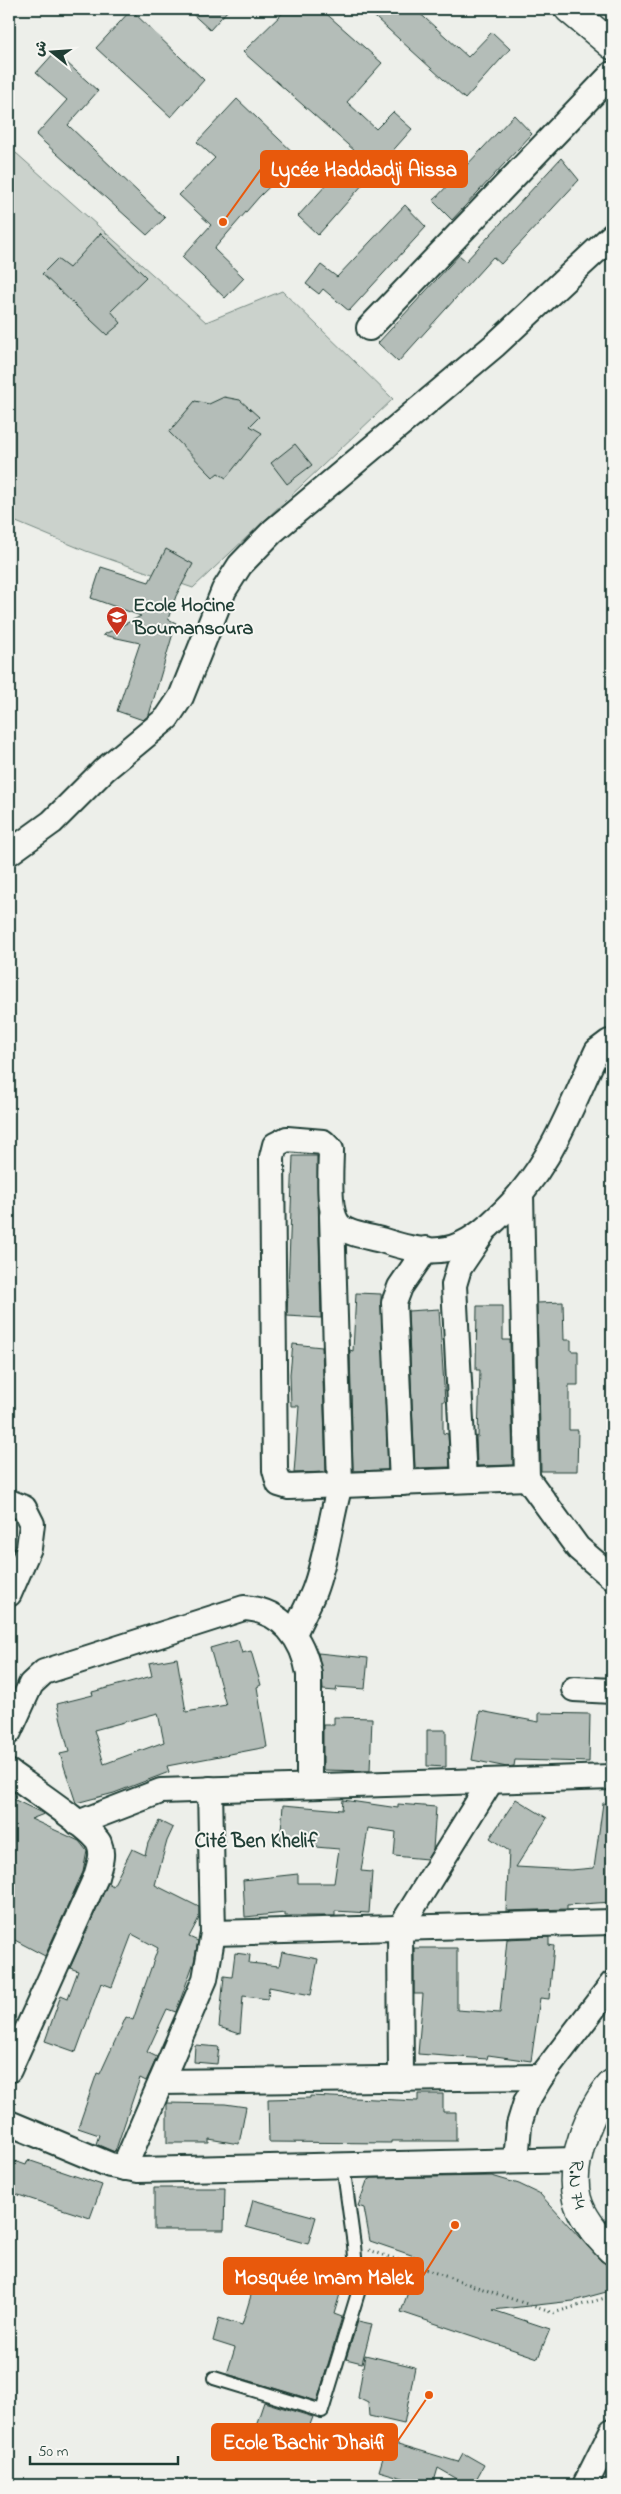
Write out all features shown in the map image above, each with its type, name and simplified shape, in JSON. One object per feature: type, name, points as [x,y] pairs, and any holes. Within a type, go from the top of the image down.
[{"type":"main road","points":[[569,9],[612,45]]},
{"type":"main road","name":"R.N 74","points":[[612,2084],[592,2115],[576,2160],[573,2184],[581,2212],[594,2232],[612,2250]]},
{"type":"street","points":[[369,328],[612,74]]},
{"type":"street","points":[[9,852],[52,822],[104,770],[167,718],[181,697],[224,590],[240,565],[273,531],[495,345],[612,236]]},
{"type":"street","points":[[332,1216],[342,1228],[411,1249],[441,1250],[463,1244],[484,1230],[521,1194],[548,1158],[597,1051],[609,1042],[612,1045]]},
{"type":"street","points":[[294,1634],[314,1591],[324,1559],[330,1523],[340,1485],[331,1150],[323,1142],[287,1140],[275,1145],[272,1158],[275,1470],[280,1484],[289,1487],[340,1485],[402,1482],[527,1478]]},
{"type":"street","points":[[521,1194],[527,1478],[578,1548],[612,1577]]},
{"type":"street","points":[[464,1480],[454,1285],[459,1268],[484,1230]]},
{"type":"street","points":[[402,1482],[394,1303],[400,1287],[426,1249]]},
{"type":"street","points":[[9,1502],[24,1508],[32,1524],[29,1548],[9,1594]]},
{"type":"street","points":[[9,1732],[31,1684],[44,1672],[244,1608],[256,1608],[272,1613],[294,1634],[306,1657],[310,1674],[308,1785]]},
{"type":"street","points":[[574,1689],[612,1692]]},
{"type":"street","points":[[9,1772],[78,1822],[99,1842],[102,1855],[96,1877],[9,2070]]},
{"type":"street","points":[[78,1822],[161,1791],[612,1777]]},
{"type":"street","points":[[401,2078],[400,1928],[491,1780]]},
{"type":"street","points":[[124,2168],[205,1979],[213,1933],[210,1789]]},
{"type":"street","points":[[213,1933],[612,1922]]},
{"type":"street","points":[[516,2161],[519,2125],[526,2102],[541,2077],[612,1984]]},
{"type":"street","points":[[161,2082],[541,2077]]},
{"type":"street","points":[[9,2123],[110,2165],[138,2170],[576,2160]]},
{"type":"street","points":[[585,2485],[612,2431]]},
{"type":"lane","points":[[214,2378],[322,2411],[358,2293],[354,2245],[343,2165]]},
{"type":"path","points":[[354,2245],[554,2313],[612,2296]]},
{"type":"shaded area","points":[[16,153],[206,322],[282,291],[393,399],[193,588],[86,551],[9,519],[9,164]]},
{"type":"building","points":[[187,9],[229,9],[210,30]]},
{"type":"building","points":[[287,9],[321,9],[382,63],[347,102],[376,129],[393,112],[412,129],[318,235],[298,216],[356,152],[243,52]]},
{"type":"building","points":[[366,9],[415,9],[468,57],[492,32],[510,49],[465,99]]},
{"type":"building","points":[[131,10],[204,80],[171,117],[96,48]]},
{"type":"building","points":[[55,52],[98,91],[68,125],[165,218],[147,235],[36,135],[67,100],[36,73]]},
{"type":"building","points":[[237,99],[299,158],[259,197],[214,249],[244,278],[225,298],[182,257],[211,225],[179,195],[215,158],[197,142]]},
{"type":"building","points":[[514,115],[532,134],[452,220],[433,201]]},
{"type":"building","points":[[561,158],[579,180],[501,264],[493,257],[398,362],[378,343],[459,255],[466,261]]},
{"type":"building","points":[[405,205],[426,227],[349,311],[323,289],[319,294],[306,284],[321,265],[337,277]]},
{"type":"building","points":[[101,233],[146,277],[111,311],[121,323],[107,335],[42,274],[57,259],[69,268]]},
{"type":"building","points":[[224,397],[240,400],[259,417],[250,426],[262,433],[226,478],[218,473],[213,477],[169,432],[195,401],[209,404]]},
{"type":"building","points":[[295,444],[312,465],[287,484],[271,463]]},
{"type":"building","points":[[166,549],[193,564],[176,596],[168,619],[176,623],[149,715],[143,720],[117,711],[140,643],[103,635],[141,616],[91,598],[101,567],[149,582]]},
{"type":"building","points":[[293,1156],[317,1156],[321,1318],[287,1316]]},
{"type":"building","points":[[356,1293],[381,1294],[388,1470],[353,1471],[350,1350],[353,1351]]},
{"type":"building","points":[[563,1302],[564,1340],[571,1340],[571,1351],[578,1351],[578,1385],[569,1385],[569,1430],[578,1430],[577,1471],[541,1471],[537,1303]]},
{"type":"building","points":[[477,1306],[503,1306],[503,1340],[510,1340],[513,1465],[477,1466],[476,1436],[478,1437],[480,1370],[476,1370]]},
{"type":"building","points":[[439,1309],[445,1401],[443,1401],[443,1433],[448,1434],[450,1467],[415,1468],[408,1311]]},
{"type":"building","points":[[293,1344],[322,1347],[326,1472],[294,1473],[299,1406],[291,1406],[290,1374]]},
{"type":"building","points":[[238,1640],[242,1653],[251,1651],[261,1685],[257,1687],[267,1747],[167,1766],[169,1772],[114,1793],[76,1803],[60,1754],[69,1752],[57,1704],[93,1695],[92,1692],[152,1676],[149,1663],[177,1658],[186,1712],[226,1705],[210,1648]],"holes":[[[158,1713],[164,1742],[104,1764],[94,1730]]]},
{"type":"building","points":[[318,1653],[368,1658],[365,1689],[337,1687],[336,1691],[323,1690],[322,1671]]},
{"type":"building","points":[[480,1711],[539,1722],[539,1713],[590,1714],[589,1762],[515,1760],[514,1766],[507,1767],[472,1760]]},
{"type":"building","points":[[334,1717],[372,1718],[370,1771],[323,1770],[323,1725],[334,1725]]},
{"type":"building","points":[[427,1730],[446,1730],[446,1767],[427,1766]]},
{"type":"building","points":[[9,1797],[44,1814],[31,1819],[79,1841],[87,1851],[83,1872],[45,1956],[9,1937]]},
{"type":"building","points":[[516,1799],[547,1818],[516,1867],[571,1870],[594,1868],[603,1803],[612,1804],[612,1902],[567,1905],[567,1909],[506,1911],[509,1851],[490,1838]]},
{"type":"building","points":[[343,1800],[398,1808],[398,1804],[436,1807],[433,1849],[427,1859],[394,1856],[396,1832],[368,1828],[361,1871],[372,1872],[369,1913],[335,1911],[335,1916],[285,1916],[285,1913],[245,1917],[243,1880],[298,1874],[298,1883],[334,1883],[339,1849],[280,1844],[283,1805],[342,1810]]},
{"type":"building","points":[[159,1821],[173,1828],[167,1841],[155,1885],[199,1907],[199,1918],[189,1937],[198,1941],[194,1962],[176,2012],[167,2009],[147,2052],[157,2057],[146,2081],[140,2078],[115,2152],[96,2144],[99,2135],[78,2128],[97,2073],[100,2074],[126,2017],[133,2020],[158,1948],[132,1934],[112,1987],[101,1983],[76,2052],[45,2041],[61,1995],[68,1998],[78,1971],[70,1968],[108,1883],[113,1886],[132,1849],[145,1855],[148,1843]]},
{"type":"building","points":[[549,1937],[549,1945],[554,1946],[549,1999],[540,1998],[531,2061],[488,2055],[487,2059],[418,2054],[423,1994],[414,1994],[414,1948],[457,1948],[457,2010],[500,2013],[507,1939]]},
{"type":"building","points":[[282,1952],[318,1959],[311,1995],[269,1987],[268,1999],[243,1996],[240,2034],[219,2027],[224,1976],[232,1977],[235,1953],[250,1955],[249,1963],[279,1966]]},
{"type":"building","points":[[195,2045],[219,2047],[217,2064],[194,2062]]},
{"type":"building","points":[[418,2094],[443,2094],[443,2112],[456,2112],[456,2141],[391,2141],[391,2143],[269,2142],[268,2099],[310,2098],[310,2096],[418,2101]]},
{"type":"building","points":[[167,2103],[225,2104],[246,2107],[239,2144],[209,2139],[209,2143],[167,2143]]},
{"type":"building","points":[[9,2159],[26,2165],[28,2160],[102,2185],[90,2218],[9,2192]]},
{"type":"building","points":[[492,2176],[519,2184],[540,2194],[601,2261],[612,2268],[610,2291],[573,2301],[493,2310],[550,2329],[538,2358],[401,2312],[420,2258],[370,2241],[364,2208],[358,2206],[367,2181],[372,2178]]},
{"type":"building","points":[[154,2188],[225,2188],[224,2230],[154,2230]]},
{"type":"building","points":[[253,2200],[316,2217],[308,2244],[246,2227]]},
{"type":"building","points":[[259,2269],[340,2294],[334,2314],[342,2317],[317,2401],[227,2374],[235,2348],[213,2341],[219,2318],[242,2325]]},
{"type":"building","points":[[358,2321],[372,2324],[362,2363],[346,2359]]},
{"type":"building","points":[[365,2355],[415,2367],[404,2424],[369,2416],[368,2403],[358,2398]]},
{"type":"building","points":[[264,2402],[313,2417],[298,2456],[251,2440]]},
{"type":"building","points":[[388,2441],[458,2462],[463,2453],[484,2465],[473,2485],[468,2485],[438,2468],[433,2485],[427,2485],[379,2471]]},
{"type":"place","name":"Lycée Haddadji Aissa","points":[[223,222]]},
{"type":"place","name":"Ecole Hocine Boumansoura","points":[[117,636]]},
{"type":"place","name":"Mosquée Imam Malek","points":[[455,2225]]},
{"type":"place","name":"Ecole Bachir Dhaifi","points":[[429,2395]]},
{"type":"district","name":"Cité Ben Khelif","points":[[256,1842]]}]
